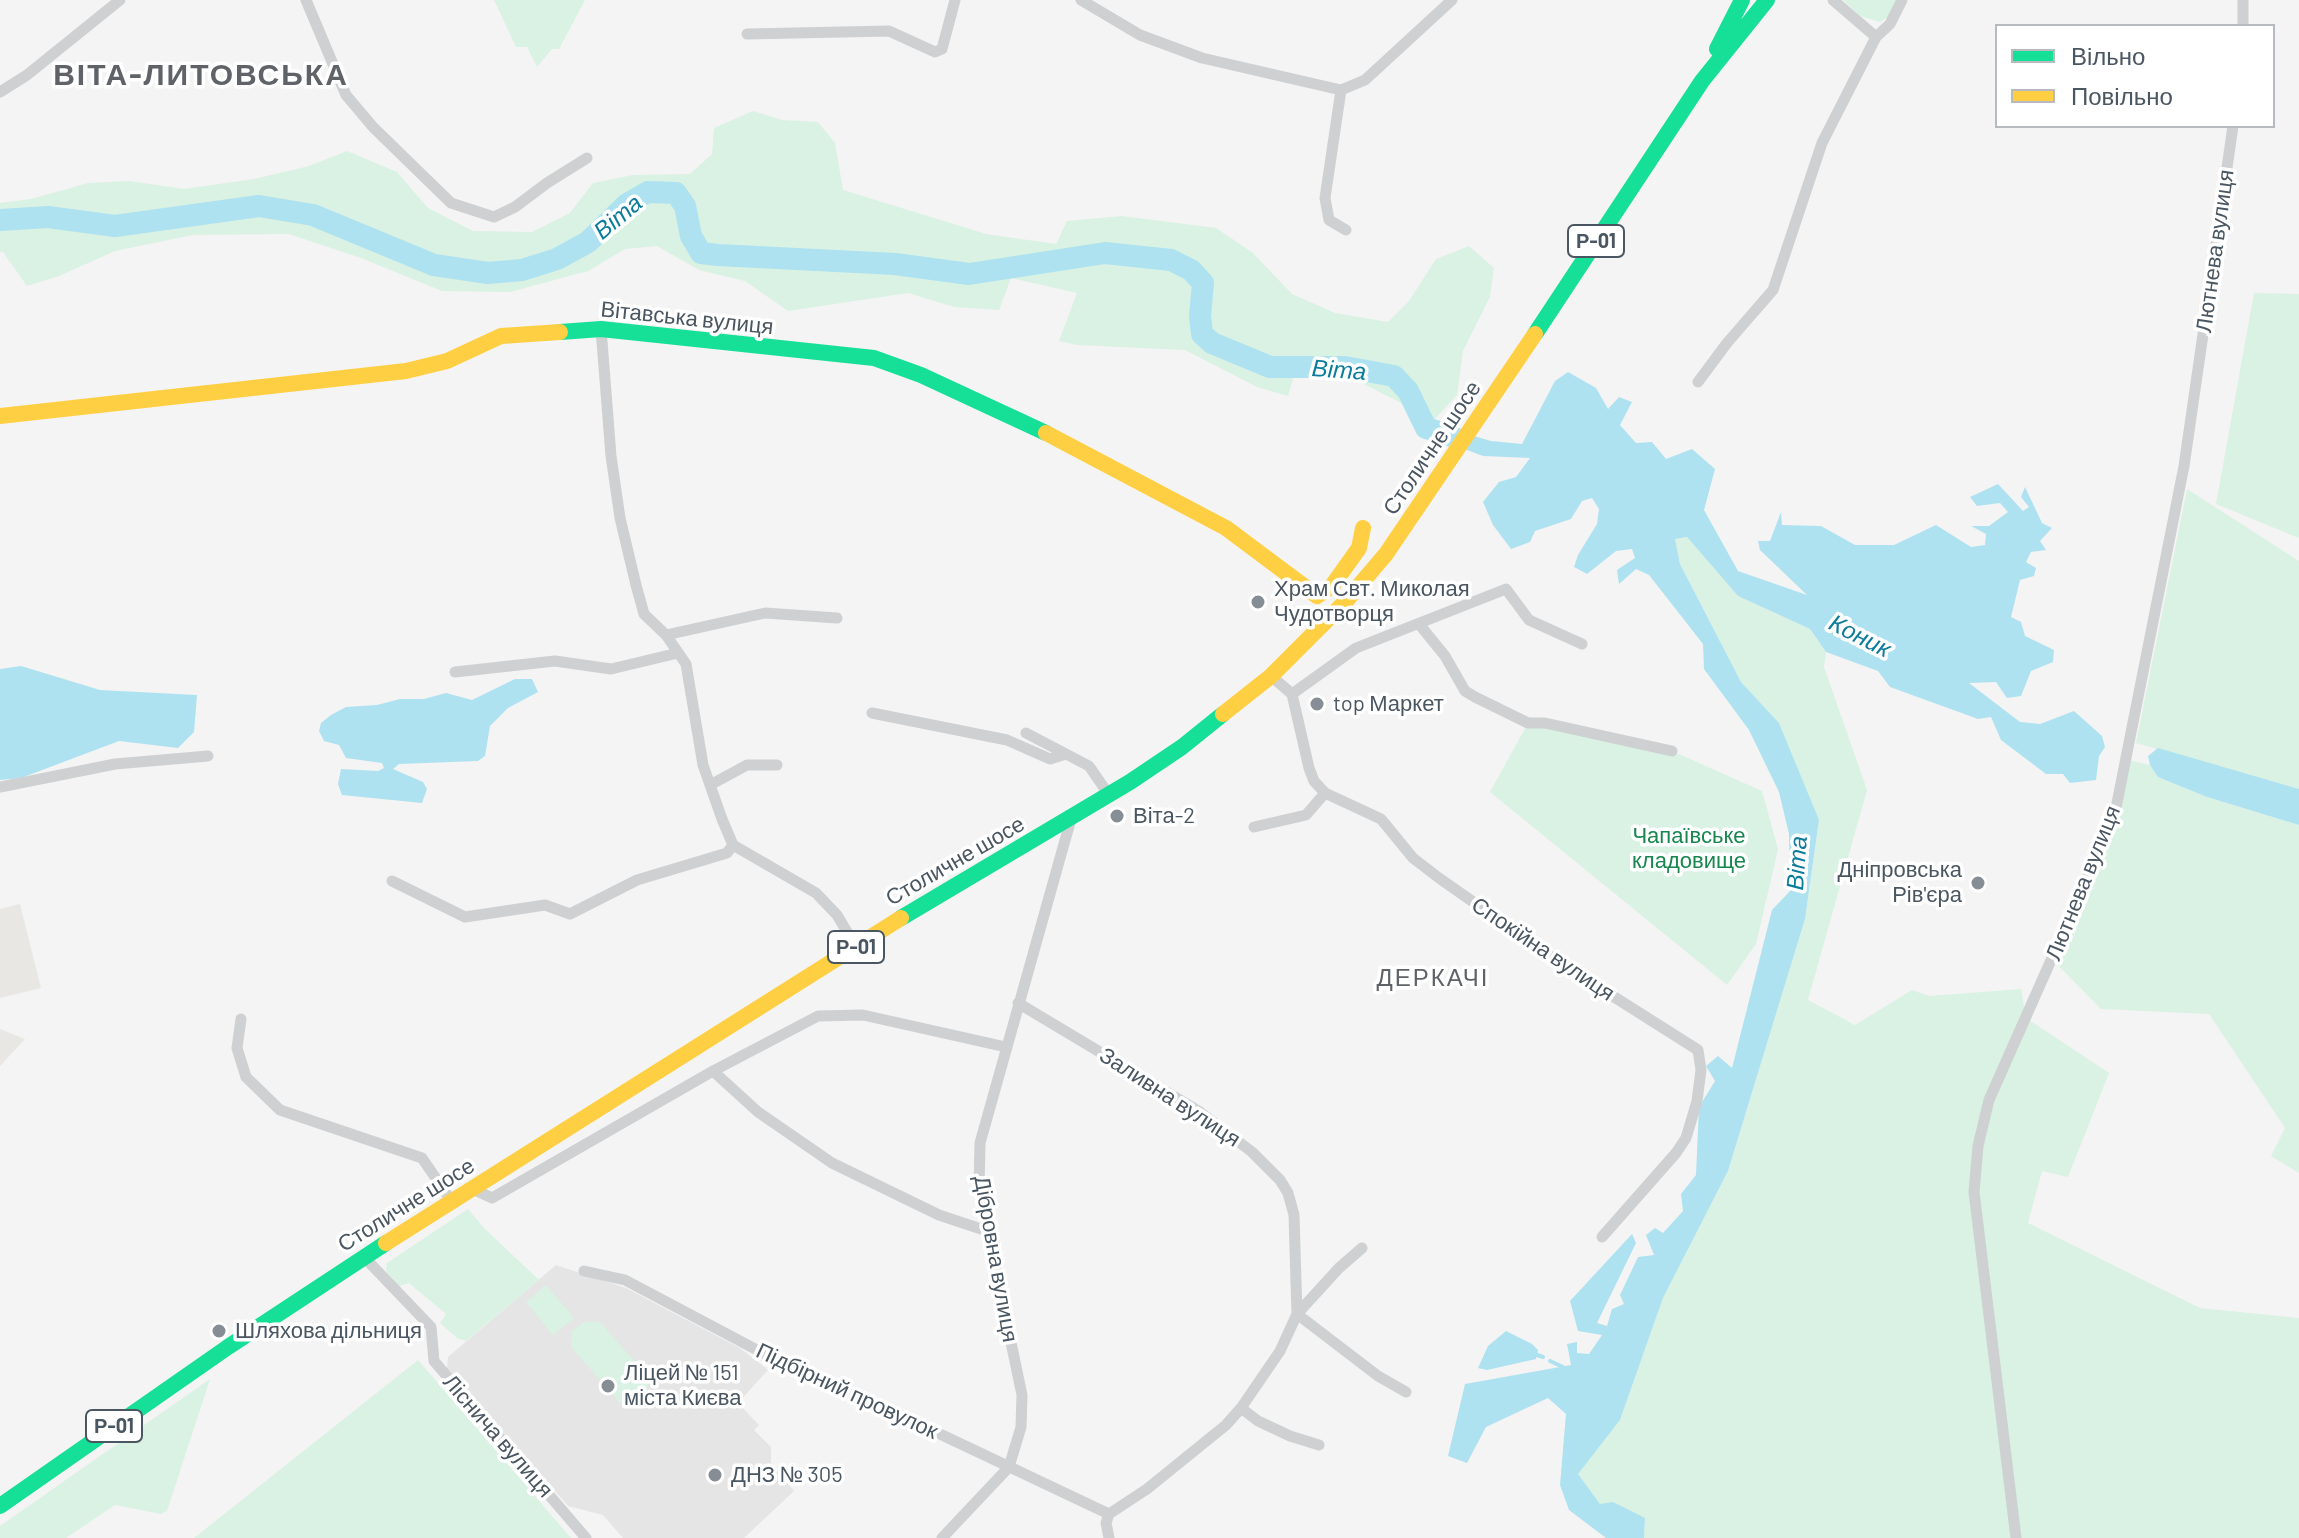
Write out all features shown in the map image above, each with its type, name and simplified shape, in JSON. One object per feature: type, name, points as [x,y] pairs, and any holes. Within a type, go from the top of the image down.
[{"type":"main road","name":"Столичне шосе","points":[[1702,81],[1742,0]]},
{"type":"main road","name":"Столичне шосе","points":[[0,1506],[228,1347],[364,1257],[856,947],[1109,795],[1182,747],[1271,676],[1346,601],[1386,554],[1433,488],[1702,81],[1767,0]]},
{"type":"main road","name":"Вітавська вулиця","points":[[0,416],[406,371],[440,364],[501,336],[601,329],[874,358],[921,375],[1037,428],[1187,506],[1226,528],[1317,596],[1332,586],[1359,548],[1363,528]]},
{"type":"street","points":[[0,92],[27,75],[120,0]]},
{"type":"street","points":[[306,0],[346,95],[373,127],[451,203],[494,217],[515,207],[587,158]]},
{"type":"street","points":[[747,34],[889,31],[935,52],[942,49],[955,0]]},
{"type":"street","points":[[1081,0],[1140,35],[1202,58],[1341,90],[1365,80],[1452,0]]},
{"type":"street","points":[[1833,0],[1876,37]]},
{"type":"street","points":[[1698,382],[1773,290],[1822,143],[1876,37],[1890,24],[1902,0]]},
{"type":"street","points":[[2243,0],[2243,24]]},
{"type":"street","points":[[1341,90],[1325,198],[1329,220],[1346,230]]},
{"type":"street","name":"Лютнева вулиця","points":[[2016,1538],[1974,1192],[1978,1146],[1989,1100],[2114,818],[2184,466],[2233,128]]},
{"type":"street","points":[[601,329],[611,456],[620,518],[644,614],[666,635],[686,664],[703,765],[733,845],[816,893],[837,915],[856,947]]},
{"type":"street","points":[[1292,694],[1356,648],[1506,589],[1529,620],[1582,644]]},
{"type":"street","points":[[666,635],[765,613],[837,618]]},
{"type":"street","points":[[1419,624],[1445,656],[1465,691],[1475,697],[1528,723],[1545,723],[1672,751]]},
{"type":"street","points":[[455,672],[555,661],[611,669],[678,653]]},
{"type":"street","points":[[1254,827],[1306,815],[1325,793],[1314,781],[1309,768],[1292,694],[1271,676]]},
{"type":"street","points":[[872,713],[1007,740],[1050,759],[1066,754]]},
{"type":"street","points":[[1026,733],[1089,766],[1109,795]]},
{"type":"street","points":[[0,787],[115,764],[208,756]]},
{"type":"street","points":[[710,785],[747,765],[777,765]]},
{"type":"street","name":"Спокійна вулиця","points":[[1325,793],[1381,819],[1413,858],[1439,878],[1559,962],[1698,1050],[1701,1070],[1699,1085],[1686,1138],[1602,1237]]},
{"type":"street","name":"Дібровна вулиця","points":[[942,1538],[1009,1467],[1021,1427],[1022,1395],[979,1189],[980,1143],[1071,819]]},
{"type":"street","points":[[392,881],[465,917],[545,905],[570,914],[637,880],[727,853],[733,845]]},
{"type":"street","name":"Заливна вулиця","points":[[1018,1003],[1200,1112],[1252,1152],[1280,1180],[1288,1193],[1294,1215],[1297,1314]]},
{"type":"street","points":[[473,1189],[492,1198],[713,1071],[818,1016],[863,1015],[1006,1047]]},
{"type":"street","points":[[241,1019],[237,1048],[246,1077],[280,1110],[422,1158],[452,1202]]},
{"type":"street","points":[[713,1071],[758,1112],[832,1163],[939,1215],[987,1231]]},
{"type":"street","points":[[1109,1538],[1106,1523],[1109,1514],[1147,1489],[1209,1440],[1241,1408],[1280,1351],[1297,1314],[1362,1248]]},
{"type":"street","name":"Ліснича вулиця","points":[[364,1257],[431,1327],[434,1361],[586,1538]]},
{"type":"street","name":"Підбірний провулок","points":[[584,1271],[625,1280],[776,1360],[1109,1514]]},
{"type":"street","points":[[1297,1314],[1378,1376],[1406,1392]]},
{"type":"street","points":[[1241,1408],[1258,1421],[1319,1445]]},
{"type":"shaded area","points":[[20,904],[41,988],[0,998],[0,909]]},
{"type":"shaded area","points":[[0,1029],[25,1039],[0,1066]]},
{"type":"shaded area","name":"Ліцей № 151 міста Києва","points":[[556,1265],[626,1288],[740,1348],[768,1370],[738,1403],[759,1425],[754,1430],[771,1447],[771,1463],[794,1491],[744,1538],[623,1538],[603,1515],[568,1506],[447,1368],[448,1357]]},
{"type":"green space","points":[[494,0],[585,0],[559,49],[552,49],[537,67],[527,47],[516,47]]},
{"type":"green space","points":[[1843,0],[1904,0],[1898,11],[1880,22],[1860,16]]},
{"type":"green space","points":[[753,111],[782,120],[818,122],[835,143],[843,190],[986,234],[1056,244],[1067,221],[1122,216],[1216,228],[1253,253],[1292,294],[1335,313],[1388,322],[1409,301],[1436,259],[1469,246],[1494,268],[1490,297],[1463,351],[1457,395],[1422,433],[1403,404],[1352,378],[1319,379],[1294,375],[1288,396],[1257,387],[1185,350],[1077,345],[1059,341],[1077,293],[1011,278],[999,310],[954,307],[908,293],[788,311],[745,281],[699,270],[657,246],[625,249],[588,271],[510,292],[442,291],[361,258],[289,234],[193,235],[115,251],[59,276],[27,286],[0,252],[0,203],[31,199],[88,183],[129,181],[184,189],[254,179],[309,166],[347,151],[397,172],[428,208],[473,231],[532,232],[570,213],[593,183],[633,175],[690,174],[712,154],[714,128]]},
{"type":"green space","points":[[2254,293],[2299,294],[2299,538],[2216,504]]},
{"type":"green space","points":[[2187,489],[2299,561],[2299,789],[2136,743]]},
{"type":"green space","points":[[1687,537],[1738,596],[1810,629],[1826,652],[1824,667],[1867,790],[1808,1000],[1855,1025],[1912,990],[1929,996],[2021,989],[2026,1018],[2109,1073],[2068,1177],[2042,1171],[2028,1223],[2200,1308],[2299,1318],[2299,1538],[1644,1538],[1645,1518],[1600,1505],[1577,1474],[1620,1420],[1663,1298],[1728,1171],[1805,919],[1819,821],[1779,723],[1741,682],[1680,564],[1675,539]]},
{"type":"green space","name":"Чапаївське кладовище","points":[[1528,723],[1672,751],[1762,791],[1778,849],[1756,944],[1727,985],[1490,792]]},
{"type":"green space","points":[[2127,760],[2150,765],[2159,777],[2207,797],[2299,825],[2299,1173],[2271,1156],[2285,1128],[2209,1014],[2101,1009],[2052,959],[2114,818]]},
{"type":"green space","points":[[468,1209],[539,1280],[466,1341],[457,1338],[440,1323],[446,1314],[409,1283],[399,1286],[386,1271],[387,1263]]},
{"type":"green space","points":[[546,1285],[574,1318],[553,1335],[526,1302]]},
{"type":"green space","points":[[584,1322],[600,1322],[648,1377],[647,1391],[638,1402],[620,1403],[571,1347],[572,1331]]},
{"type":"green space","points":[[418,1360],[571,1538],[194,1538]]},
{"type":"green space","points":[[210,1379],[167,1511],[161,1514],[115,1505],[66,1538],[0,1538],[0,1526]]},
{"type":"water","name":"Коник","points":[[1568,372],[1596,388],[1608,409],[1619,397],[1632,402],[1620,425],[1636,443],[1652,442],[1666,459],[1692,449],[1715,469],[1704,510],[1738,571],[1807,595],[1760,550],[1758,541],[1770,541],[1781,512],[1782,525],[1821,526],[1855,545],[1894,545],[1936,525],[1971,547],[1985,545],[1986,534],[1971,526],[1989,526],[2008,512],[2000,503],[1977,506],[1970,497],[1998,484],[2023,511],[2029,507],[2021,497],[2025,487],[2042,523],[2052,528],[2040,541],[2046,550],[2031,552],[2026,562],[2036,568],[2034,576],[2020,580],[2011,617],[2021,622],[2025,636],[2054,650],[2053,662],[2031,671],[2021,696],[2007,698],[1996,682],[1969,683],[2020,722],[2040,724],[2074,711],[2102,736],[2105,747],[2099,756],[2096,780],[2070,783],[2063,774],[2046,774],[2001,740],[1991,717],[1978,719],[1890,687],[1878,671],[1826,652],[1810,629],[1738,596],[1687,537],[1675,539],[1680,564],[1741,682],[1779,723],[1819,820],[1805,919],[1728,1171],[1663,1298],[1620,1420],[1578,1474],[1600,1504],[1613,1502],[1645,1518],[1644,1538],[1606,1538],[1569,1510],[1560,1485],[1566,1414],[1548,1398],[1486,1427],[1467,1463],[1448,1456],[1465,1384],[1571,1365],[1567,1344],[1577,1342],[1577,1353],[1589,1354],[1602,1335],[1578,1331],[1570,1301],[1632,1234],[1636,1243],[1597,1323],[1607,1326],[1612,1309],[1624,1304],[1620,1295],[1638,1257],[1654,1255],[1646,1235],[1655,1228],[1663,1233],[1683,1211],[1681,1194],[1696,1175],[1699,1107],[1715,1081],[1706,1066],[1718,1056],[1732,1068],[1772,910],[1790,891],[1789,834],[1779,792],[1749,730],[1704,669],[1703,644],[1649,575],[1636,569],[1619,584],[1617,570],[1635,558],[1632,549],[1616,551],[1587,574],[1574,567],[1597,524],[1599,509],[1592,498],[1582,501],[1571,519],[1535,531],[1530,542],[1511,549],[1493,525],[1483,502],[1499,482],[1516,477],[1530,458],[1483,456],[1422,433],[1433,424],[1491,441],[1522,444],[1555,381]]},
{"type":"water","points":[[21,666],[100,690],[197,695],[194,732],[178,748],[119,741],[21,778],[0,780],[0,669]]},
{"type":"water","points":[[515,679],[532,679],[538,692],[508,708],[490,726],[485,756],[478,761],[399,764],[393,769],[423,782],[427,789],[422,803],[342,795],[338,784],[341,769],[378,771],[384,768],[382,763],[346,758],[339,745],[324,741],[319,731],[321,723],[331,715],[346,707],[377,705],[400,699],[424,699],[446,693],[472,700]]},
{"type":"water","points":[[2158,748],[2299,789],[2299,825],[2207,797],[2158,777],[2148,756]]},
{"type":"water","points":[[1506,1331],[1532,1344],[1538,1350],[1536,1359],[1487,1370],[1478,1368],[1488,1346]]},
{"type":"waterway","name":"Віта","points":[[0,220],[48,217],[115,226],[259,206],[313,215],[434,265],[488,273],[522,270],[557,259],[588,242],[627,204],[648,192],[676,193],[685,206],[691,236],[701,253],[895,264],[969,274],[1105,253],[1171,260],[1191,270],[1203,283],[1202,334],[1212,343],[1270,367],[1345,367],[1394,376],[1408,391],[1426,428],[1452,436]]},
{"type":"waterway","points":[[1537,1355],[1543,1357]]},
{"type":"waterway","points":[[1550,1361],[1563,1367]]},
{"type":"traffic: fast","points":[[1717,49],[1742,0]]},
{"type":"traffic: fast","points":[[1535,334],[1702,81],[1767,0]]},
{"type":"traffic: fast","points":[[560,332],[601,329],[874,358],[921,375],[1046,433]]},
{"type":"traffic: fast","points":[[901,918],[1130,782],[1182,747],[1223,714]]},
{"type":"traffic: fast","points":[[0,1506],[228,1347],[386,1243]]},
{"type":"traffic: slow","points":[[0,416],[406,371],[447,361],[501,336],[560,332]]},
{"type":"traffic: slow","points":[[1223,714],[1271,676],[1346,601],[1386,554],[1535,334]]},
{"type":"traffic: slow","points":[[1046,433],[1226,528],[1317,596],[1332,586],[1359,548],[1363,528]]},
{"type":"traffic: slow","points":[[386,1243],[901,918]]},
{"type":"place","name":"Храм Свт. Миколая Чудотворця","points":[[1258,602]]},
{"type":"place","name":"top Маркет","points":[[1317,704]]},
{"type":"place","name":"Віта-2","points":[[1117,816]]},
{"type":"place","name":"Дніпровська Рів'єра","points":[[1978,883]]},
{"type":"place","name":"Шляхова дільниця","points":[[219,1331]]},
{"type":"place","name":"Ліцей № 151 міста Києва","points":[[608,1386]]},
{"type":"place","name":"ДНЗ № 305","points":[[715,1475]]},
{"type":"district","name":"ВІТА-ЛИТОВСЬКА","points":[[201,75]]},
{"type":"district","name":"ДЕРКАЧІ","points":[[1433,978]]}]
